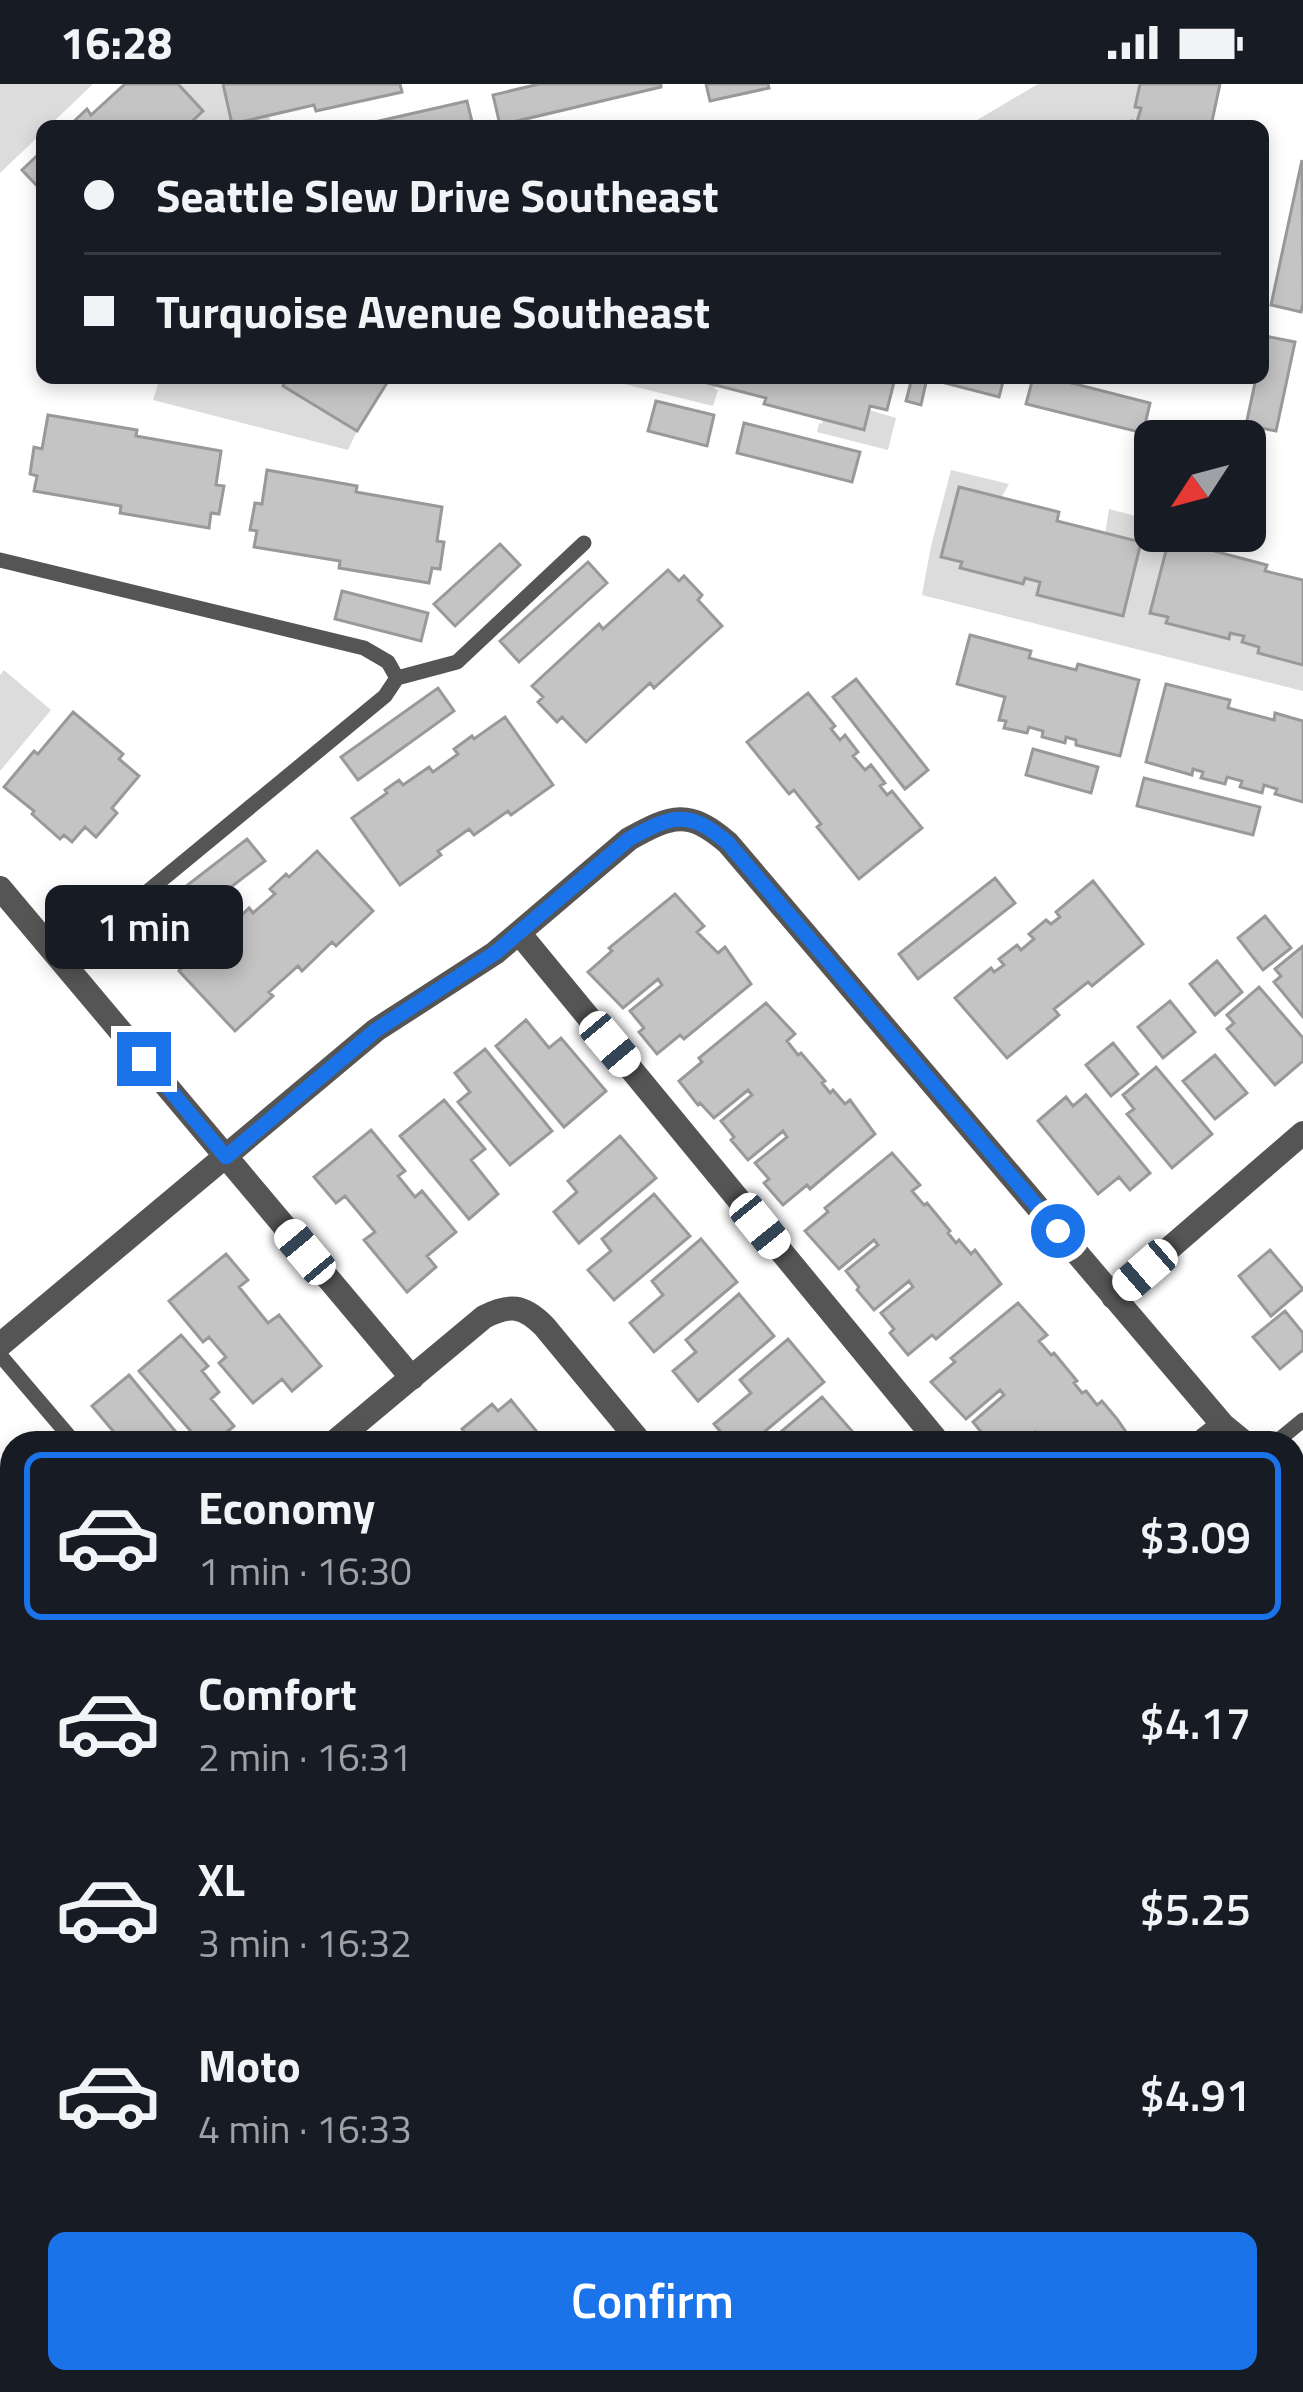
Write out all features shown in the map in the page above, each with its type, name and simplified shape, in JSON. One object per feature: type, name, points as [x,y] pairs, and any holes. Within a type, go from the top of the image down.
[{"type":"street","points":[[0,1345],[376,1030],[477,966],[629,839],[679,818],[706,824],[728,843],[1230,1431]]},
{"type":"street","points":[[0,888],[412,1378]]},
{"type":"street","points":[[519,933],[929,1431]]},
{"type":"street","points":[[1113,1297],[1303,1133]]},
{"type":"street","points":[[348,1431],[484,1317],[502,1308],[516,1308],[544,1326],[631,1431]]},
{"type":"street","points":[[1215,1431],[1222,1425]]},
{"type":"lane","points":[[62,962],[385,696],[397,678],[457,662],[584,543]]},
{"type":"lane","points":[[0,560],[364,648],[388,662],[397,678]]},
{"type":"lane","points":[[0,1354],[65,1431]]},
{"type":"shaded area","points":[[0,84],[93,84],[55,120],[36,120],[36,139],[0,173]]},
{"type":"shaded area","points":[[178,84],[223,84],[231,120],[193,120],[203,110]]},
{"type":"shaded area","points":[[1038,84],[1140,84],[1138,120],[977,120]]},
{"type":"shaded area","points":[[158,384],[284,384],[357,431],[348,450],[153,400]]},
{"type":"shaded area","points":[[624,384],[711,384],[718,390],[713,406]]},
{"type":"shaded area","points":[[869,410],[896,418],[888,450],[817,432],[823,419]]},
{"type":"shaded area","points":[[951,470],[1009,484],[1001,498],[958,487],[942,557],[1022,584],[1025,578],[1040,582],[1038,595],[1122,616],[1139,552],[1166,552],[1150,612],[1168,617],[1167,623],[1228,639],[1230,633],[1244,636],[1242,642],[1259,647],[1258,653],[1303,665],[1303,691],[922,595]]},
{"type":"shaded area","points":[[1109,509],[1134,516],[1134,541],[1105,534]]},
{"type":"shaded area","points":[[4,670],[51,710],[0,771],[0,675]]},
{"type":"building","points":[[125,84],[178,84],[203,111],[193,120],[75,120],[87,109],[91,115]]},
{"type":"building","points":[[223,84],[400,84],[402,92],[316,111],[314,105],[231,120]]},
{"type":"building","points":[[539,84],[661,84],[521,120],[499,120],[493,95]]},
{"type":"building","points":[[706,84],[768,84],[769,88],[710,101]]},
{"type":"building","points":[[1140,84],[1220,84],[1212,120],[1138,120],[1141,108],[1135,107]]},
{"type":"building","points":[[467,101],[472,120],[383,120]]},
{"type":"building","points":[[36,157],[36,185],[22,170]]},
{"type":"building","points":[[1302,160],[1303,303],[1301,312],[1271,305]]},
{"type":"building","points":[[1269,337],[1295,342],[1276,431],[1266,429],[1266,420],[1247,420],[1255,384],[1269,384]]},
{"type":"building","points":[[284,384],[386,384],[357,431]]},
{"type":"building","points":[[711,384],[894,384],[887,410],[870,406],[864,430],[764,404],[766,398]]},
{"type":"building","points":[[910,384],[926,384],[921,405],[906,401]]},
{"type":"building","points":[[949,384],[1002,384],[999,397]]},
{"type":"building","points":[[1031,384],[1076,384],[1150,403],[1146,420],[1134,420],[1134,431],[1026,404]]},
{"type":"building","points":[[656,401],[714,415],[707,446],[648,431]]},
{"type":"building","points":[[48,415],[221,451],[216,485],[224,486],[219,514],[211,513],[209,528],[120,513],[121,506],[34,491],[37,476],[30,474],[34,447],[42,449]]},
{"type":"building","points":[[744,423],[860,452],[852,482],[737,453]]},
{"type":"building","points":[[267,470],[442,507],[437,541],[444,542],[440,569],[432,568],[429,583],[339,568],[340,561],[254,547],[257,531],[250,530],[255,503],[262,504]]},
{"type":"building","points":[[959,487],[1059,512],[1057,521],[1134,540],[1134,552],[1139,552],[1123,616],[1037,595],[1040,582],[1025,578],[1023,584],[960,568],[962,562],[941,557]]},
{"type":"building","points":[[500,544],[520,565],[455,626],[434,604]]},
{"type":"building","points":[[1166,552],[1218,552],[1267,565],[1265,571],[1303,580],[1303,665],[1258,653],[1259,647],[1242,642],[1244,636],[1230,633],[1229,639],[1166,623],[1168,617],[1150,613]]},
{"type":"building","points":[[588,562],[607,583],[519,662],[500,641]]},
{"type":"building","points":[[668,570],[679,581],[684,576],[722,626],[586,742],[562,717],[557,722],[538,702],[543,697],[532,686],[599,624],[603,629]]},
{"type":"building","points":[[342,591],[428,613],[421,641],[335,619]]},
{"type":"building","points":[[970,635],[1031,651],[1029,658],[1076,670],[1078,664],[1139,680],[1120,756],[1076,745],[1076,740],[1066,737],[1065,743],[1042,737],[1043,731],[1029,727],[1027,733],[1004,728],[1006,721],[999,720],[1005,697],[957,684]]},
{"type":"building","points":[[856,679],[928,770],[905,789],[833,697]]},
{"type":"building","points":[[1166,684],[1230,700],[1228,708],[1274,720],[1275,713],[1303,721],[1303,802],[1275,794],[1277,789],[1264,785],[1262,793],[1240,787],[1242,781],[1227,777],[1225,784],[1201,778],[1203,772],[1193,769],[1192,775],[1146,762]]},
{"type":"building","points":[[438,688],[454,711],[358,780],[341,757]]},
{"type":"building","points":[[808,693],[835,726],[831,729],[840,740],[845,735],[858,752],[853,756],[865,770],[871,765],[885,783],[880,786],[887,795],[892,791],[922,828],[859,879],[794,790],[789,794],[747,742]]},
{"type":"building","points":[[73,712],[123,754],[119,759],[139,776],[112,808],[117,813],[96,837],[85,827],[72,842],[64,835],[60,839],[4,787]]},
{"type":"building","points":[[505,717],[553,785],[474,835],[469,829],[400,885],[352,818],[399,780],[403,785],[429,767],[433,772],[458,754],[454,749]]},
{"type":"building","points":[[1033,749],[1098,767],[1091,793],[1026,775]]},
{"type":"building","points":[[1144,778],[1260,807],[1253,835],[1137,806]]},
{"type":"building","points":[[247,839],[265,861],[171,933],[154,911]]},
{"type":"building","points":[[317,851],[373,911],[302,971],[298,966],[235,1031],[179,971],[220,927],[224,932],[249,908],[253,913],[275,894],[270,889]]},
{"type":"building","points":[[995,878],[1015,903],[918,979],[899,954]]},
{"type":"building","points":[[1093,881],[1143,944],[1092,986],[1088,982],[1054,1009],[1059,1015],[1007,1058],[955,998],[991,968],[994,972],[1004,965],[999,959],[1017,945],[1021,950],[1034,939],[1029,934],[1046,920],[1051,924],[1060,917],[1056,912]]},
{"type":"building","points":[[675,894],[704,926],[697,932],[718,953],[725,947],[751,984],[684,1039],[680,1035],[657,1054],[630,1011],[662,985],[658,979],[623,1008],[588,972],[612,951],[609,948]]},
{"type":"building","points":[[1265,916],[1291,948],[1263,970],[1238,938]]},
{"type":"building","points":[[1303,946],[1303,1017],[1274,982],[1281,976],[1275,969]]},
{"type":"building","points":[[1217,961],[1242,992],[1215,1015],[1190,984]]},
{"type":"building","points":[[1259,987],[1303,1038],[1303,1061],[1275,1085],[1227,1029],[1234,1023],[1227,1015]]},
{"type":"building","points":[[1170,1001],[1195,1032],[1163,1058],[1138,1027]]},
{"type":"building","points":[[766,1003],[795,1034],[787,1041],[798,1055],[825,1081],[830,1093],[833,1090],[845,1104],[850,1100],[875,1134],[810,1189],[807,1185],[783,1205],[764,1183],[769,1179],[755,1163],[787,1137],[783,1131],[748,1160],[721,1121],[752,1095],[748,1090],[714,1118],[679,1081],[702,1062],[699,1058]]},
{"type":"building","points":[[526,1020],[549,1048],[561,1038],[606,1091],[564,1127],[496,1046]]},
{"type":"building","points":[[1113,1043],[1138,1074],[1111,1096],[1086,1065]]},
{"type":"building","points":[[485,1049],[552,1131],[510,1165],[458,1102],[470,1092],[455,1073]]},
{"type":"building","points":[[1215,1055],[1247,1093],[1215,1119],[1183,1081]]},
{"type":"building","points":[[1156,1067],[1212,1134],[1172,1168],[1127,1114],[1134,1109],[1123,1095]]},
{"type":"building","points":[[1086,1095],[1150,1173],[1130,1190],[1119,1177],[1098,1194],[1038,1121],[1066,1097],[1073,1106]]},
{"type":"building","points":[[444,1100],[485,1149],[471,1160],[498,1194],[469,1219],[400,1136]]},
{"type":"building","points":[[371,1130],[405,1171],[398,1176],[415,1197],[422,1191],[456,1232],[427,1256],[436,1267],[407,1292],[364,1240],[375,1232],[345,1196],[336,1203],[314,1177]]},
{"type":"building","points":[[620,1136],[656,1178],[579,1243],[554,1212],[577,1192],[568,1181]]},
{"type":"building","points":[[892,1153],[920,1185],[912,1191],[927,1203],[956,1243],[959,1240],[971,1254],[975,1250],[1001,1284],[936,1339],[932,1335],[908,1355],[881,1313],[913,1287],[909,1281],[874,1310],[846,1271],[878,1245],[874,1240],[839,1269],[805,1231],[828,1212],[825,1208]]},
{"type":"building","points":[[654,1194],[690,1236],[614,1300],[588,1270],[611,1251],[602,1239]]},
{"type":"building","points":[[701,1239],[737,1282],[654,1352],[630,1323],[663,1295],[652,1281]]},
{"type":"building","points":[[1270,1250],[1303,1289],[1271,1316],[1239,1276]]},
{"type":"building","points":[[226,1254],[248,1280],[239,1287],[268,1323],[279,1315],[321,1366],[292,1391],[282,1379],[253,1403],[219,1363],[226,1357],[209,1337],[203,1342],[169,1301]]},
{"type":"building","points":[[739,1294],[774,1336],[698,1401],[673,1371],[696,1352],[686,1340]]},
{"type":"building","points":[[1018,1303],[1047,1335],[1039,1341],[1054,1353],[1082,1393],[1086,1391],[1097,1405],[1102,1401],[1125,1431],[980,1431],[973,1422],[1004,1395],[1000,1390],[966,1419],[931,1382],[955,1362],[951,1358]]},
{"type":"building","points":[[1285,1311],[1303,1333],[1303,1350],[1280,1369],[1253,1337]]},
{"type":"building","points":[[181,1335],[208,1366],[202,1371],[219,1392],[211,1399],[234,1426],[228,1431],[191,1431],[139,1371]]},
{"type":"building","points":[[788,1339],[824,1382],[765,1431],[720,1431],[714,1424],[751,1393],[740,1380]]},
{"type":"building","points":[[129,1375],[175,1431],[113,1431],[92,1406]]},
{"type":"building","points":[[822,1397],[852,1431],[782,1431]]},
{"type":"building","points":[[511,1400],[536,1431],[462,1429],[492,1404],[498,1411]]},
{"type":"route","points":[[144,1059],[226,1157],[376,1030],[495,953],[629,839],[679,818],[706,824],[728,843],[1058,1231]]}]
